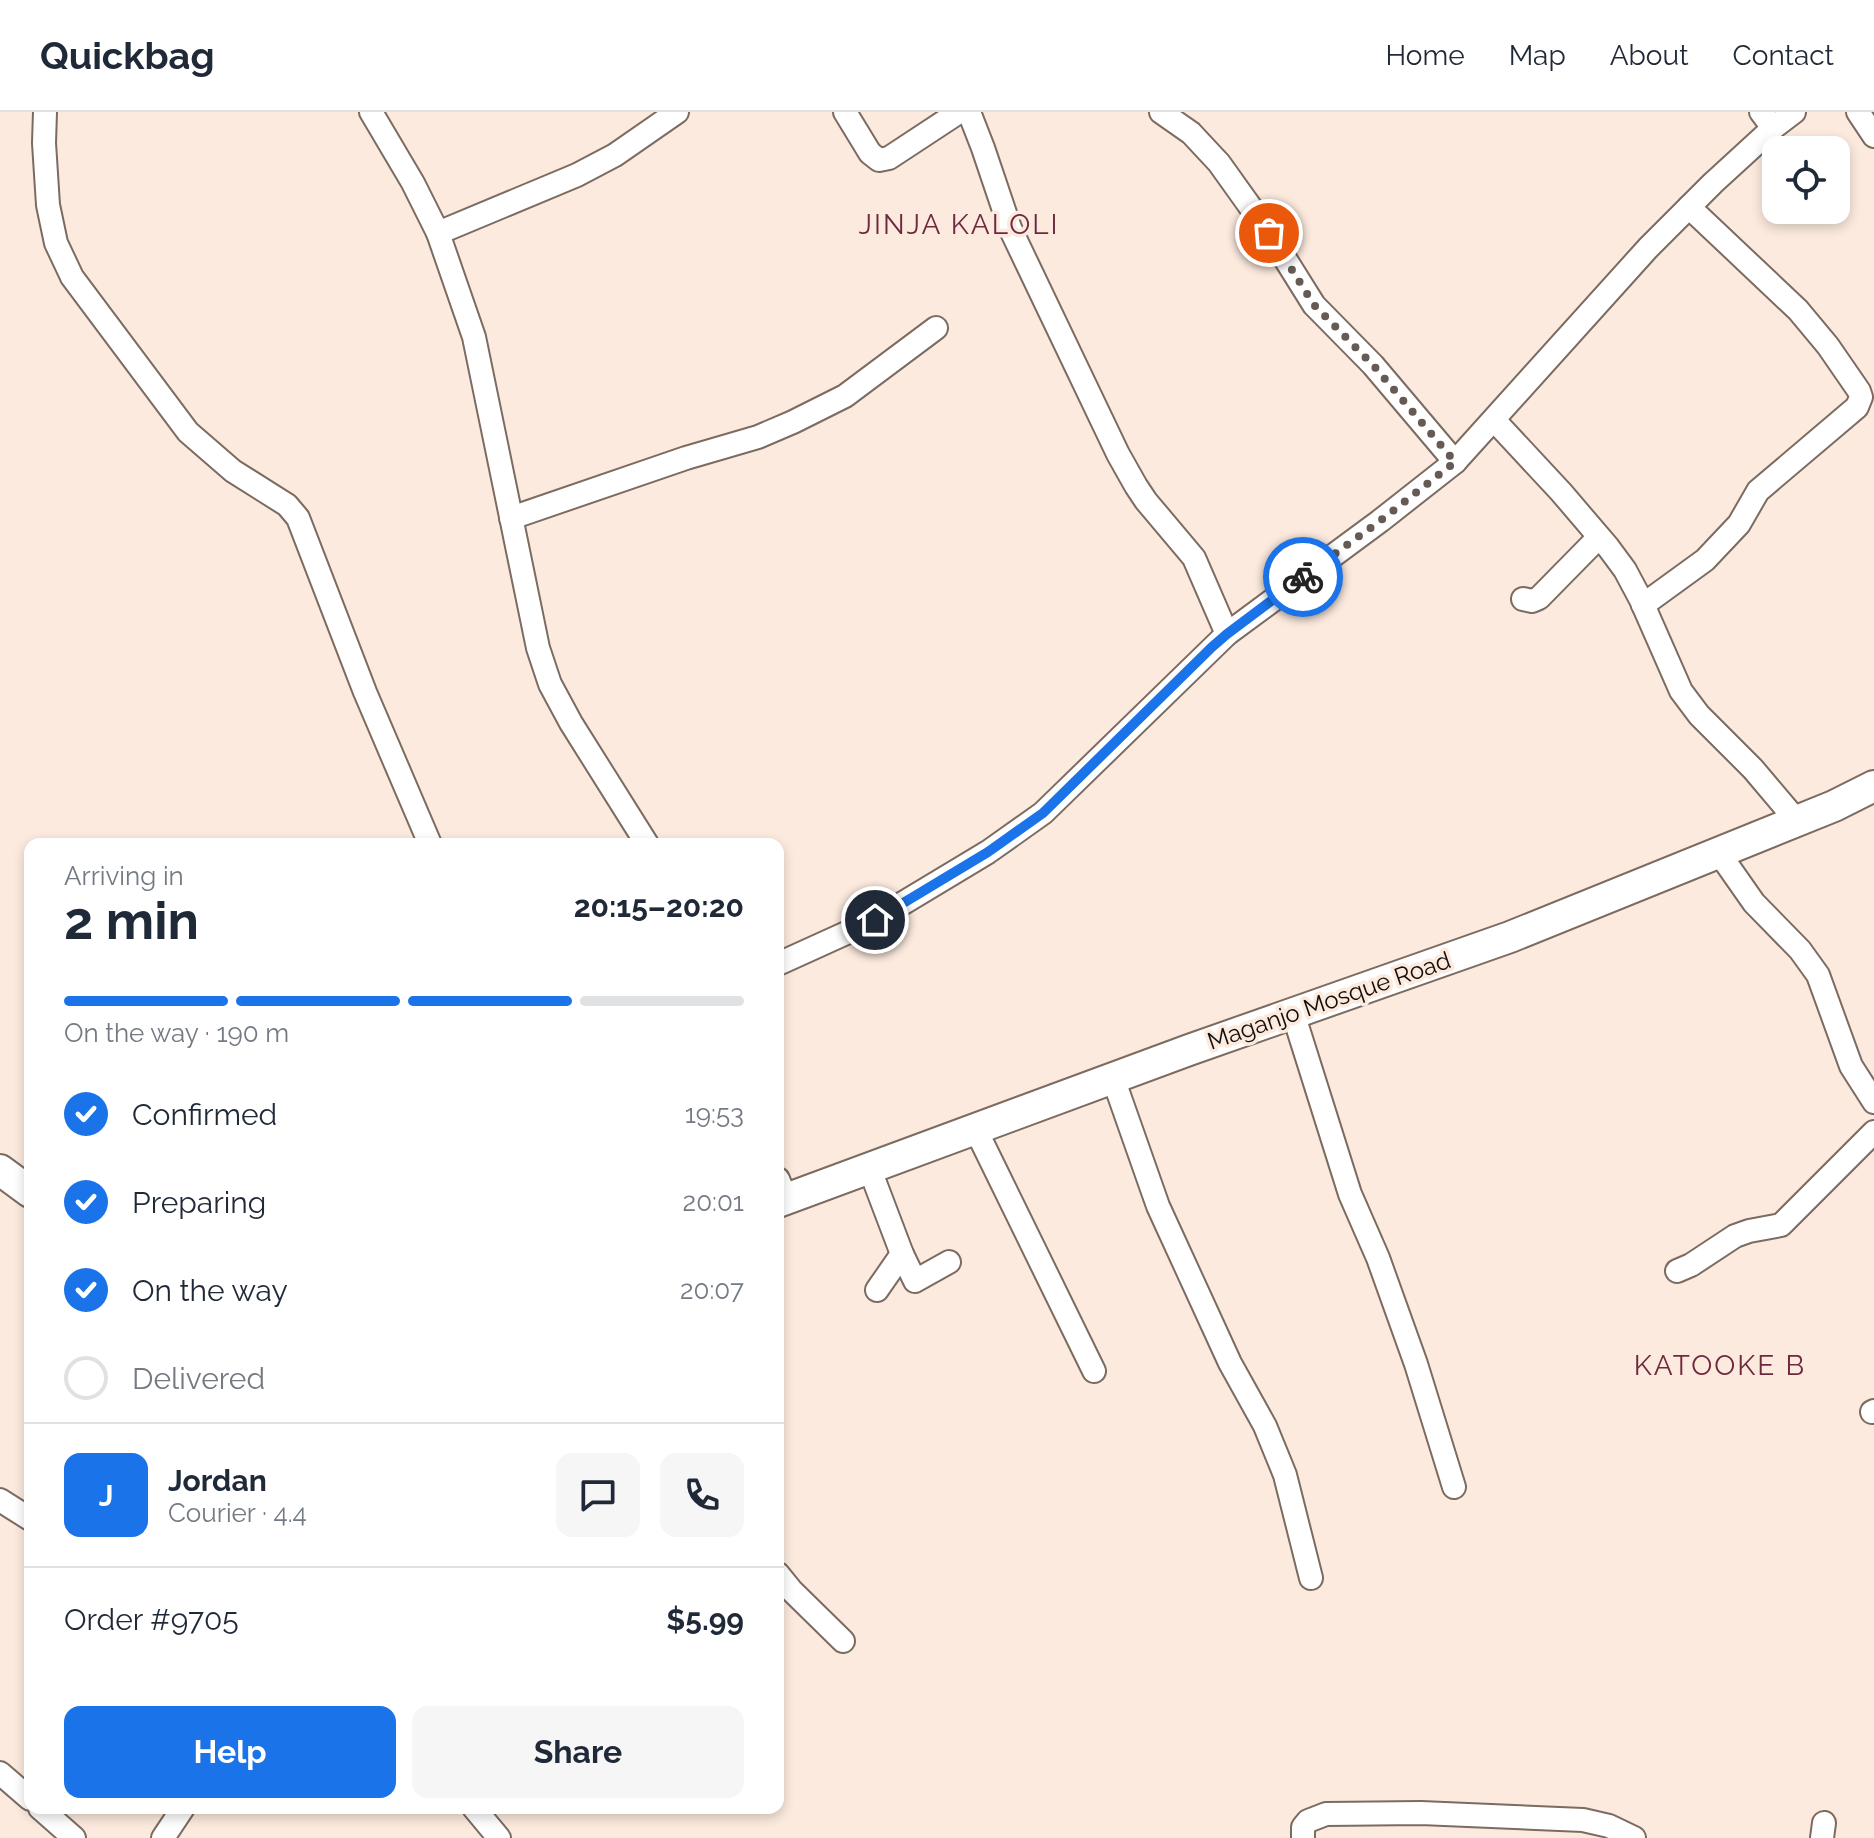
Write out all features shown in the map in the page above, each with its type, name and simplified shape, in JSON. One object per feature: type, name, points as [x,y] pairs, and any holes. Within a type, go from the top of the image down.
[{"type":"street","points":[[45,112],[48,205],[56,243],[72,277],[188,432],[233,471],[287,505],[298,518],[365,692],[427,838]]},
{"type":"street","points":[[371,112],[438,233],[474,337],[538,648],[550,684],[643,838]]},
{"type":"street","points":[[438,233],[577,175],[615,155],[677,112]]},
{"type":"street","points":[[845,112],[870,153],[879,160],[889,158],[959,112]]},
{"type":"street","points":[[969,112],[1010,228],[1118,454],[1146,501],[1194,558],[1227,634]]},
{"type":"street","points":[[1161,112],[1191,133],[1219,163],[1269,233],[1314,305],[1373,365],[1455,462]]},
{"type":"street","points":[[784,961],[875,920],[988,852],[1043,813],[1227,634],[1455,462],[1767,120],[1794,112]]},
{"type":"street","points":[[1858,112],[1874,136]]},
{"type":"street","points":[[1643,605],[1705,560],[1739,524],[1758,491],[1857,407],[1861,397],[1828,346],[1798,310],[1689,207]]},
{"type":"street","points":[[511,518],[686,458],[758,437],[793,422],[845,396],[936,328]]},
{"type":"street","points":[[1494,420],[1561,492],[1625,570],[1681,691],[1699,715],[1753,769],[1797,821]]},
{"type":"street","points":[[1523,599],[1532,601],[1539,598],[1599,537]]},
{"type":"street","name":"Maganjo Mosque Road","points":[[784,1192],[869,1167],[1510,937],[1797,821],[1874,786]]},
{"type":"street","points":[[1719,853],[1754,903],[1800,950],[1818,975],[1851,1066],[1874,1102]]},
{"type":"street","points":[[1293,1013],[1350,1194],[1378,1258],[1454,1487]]},
{"type":"street","points":[[1113,1078],[1158,1206],[1230,1363],[1265,1426],[1285,1475],[1311,1578]]},
{"type":"street","points":[[975,1128],[1094,1371]]},
{"type":"street","points":[[1677,1271],[1735,1236],[1781,1225],[1874,1132]]},
{"type":"street","points":[[869,1167],[915,1281],[949,1262]]},
{"type":"street","points":[[0,1170],[24,1188]]},
{"type":"street","points":[[877,1290],[902,1254]]},
{"type":"street","points":[[0,1500],[24,1515]]},
{"type":"street","points":[[784,1581],[843,1641]]},
{"type":"street","points":[[0,1773],[24,1794]]},
{"type":"street","points":[[1303,1838],[1303,1827],[1308,1821],[1326,1814],[1421,1813],[1583,1820],[1609,1826],[1634,1838]]},
{"type":"street","points":[[47,1814],[74,1838]]},
{"type":"street","points":[[163,1838],[179,1814]]},
{"type":"street","points":[[479,1814],[499,1838]]},
{"type":"way so far","points":[[1269,233],[1314,305],[1373,365],[1455,462],[1303,577]]},
{"type":"district","name":"JINJA KALOLI","points":[[959,224]]},
{"type":"district","name":"KATOOKE B","points":[[1720,1365]]},
{"type":"route","points":[[875,920],[988,852],[1043,813],[1212,647],[1303,577]]}]
